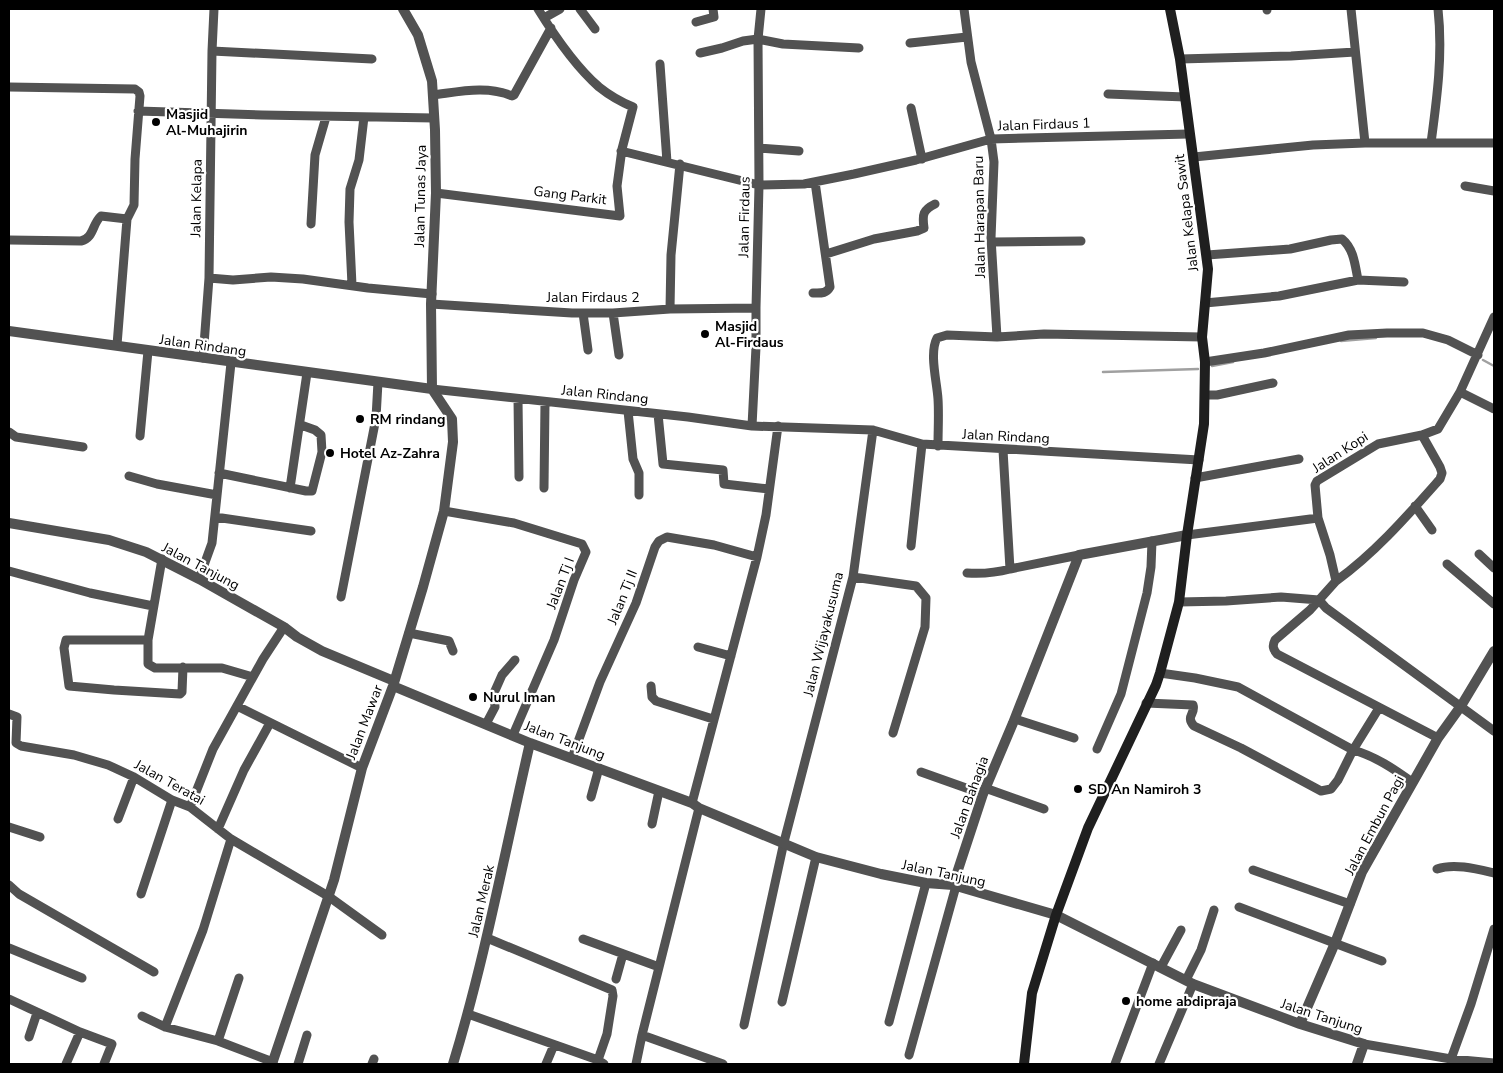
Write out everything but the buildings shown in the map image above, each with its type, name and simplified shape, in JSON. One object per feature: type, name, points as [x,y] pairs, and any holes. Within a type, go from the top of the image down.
[{"type":"main road","name":"Jalan Kelapa Sawit","points":[[1024,1064],[1032,993],[1056,915],[1088,828],[1160,673],[1179,602],[1187,534],[1204,424],[1205,362],[1202,337],[1208,268],[1180,59],[1170,9]]},
{"type":"street","name":"Jalan Kelapa","points":[[203,358],[209,278],[214,9]]},
{"type":"street","name":"Jalan Tunas Jaya","points":[[403,9],[418,35],[432,81],[436,193],[432,299],[432,389]]},
{"type":"street","points":[[432,95],[480,90],[502,92],[512,96],[550,28],[538,9]]},
{"type":"street","points":[[544,18],[560,9]]},
{"type":"street","points":[[580,9],[595,29]]},
{"type":"street","points":[[696,22],[714,17],[713,9]]},
{"type":"street","name":"Jalan Firdaus","points":[[752,426],[756,347],[759,185],[758,39],[761,9]]},
{"type":"street","name":"Jalan Harapan Baru","points":[[964,9],[971,62],[991,139],[994,162],[992,242],[997,338]]},
{"type":"street","points":[[1351,9],[1365,143]]},
{"type":"street","points":[[1432,143],[1438,87],[1440,33],[1438,9]]},
{"type":"street","name":"Gang Parkit","points":[[436,193],[620,216],[617,186],[621,151],[633,107],[599,87],[550,28]]},
{"type":"street","points":[[910,43],[967,37]]},
{"type":"street","points":[[700,53],[743,41],[758,39],[782,44],[859,48]]},
{"type":"street","points":[[212,51],[372,58]]},
{"type":"street","points":[[1180,59],[1355,52]]},
{"type":"street","points":[[660,64],[667,162]]},
{"type":"street","points":[[9,86],[135,89],[139,92],[134,205],[127,219],[117,345]]},
{"type":"street","points":[[1108,94],[1185,97]]},
{"type":"street","points":[[911,108],[922,159]]},
{"type":"street","points":[[138,111],[326,117],[434,118]]},
{"type":"street","points":[[311,224],[316,155],[326,117]]},
{"type":"street","points":[[352,285],[349,222],[350,189],[359,160],[364,117]]},
{"type":"street","name":"Jalan Firdaus 1","points":[[621,151],[759,185],[804,184],[922,159],[991,139],[1189,134]]},
{"type":"street","points":[[1194,157],[1313,145],[1494,143]]},
{"type":"street","points":[[758,148],[799,151]]},
{"type":"street","points":[[670,309],[671,255],[680,164]]},
{"type":"street","points":[[813,293],[824,293],[828,291],[830,286],[815,182]]},
{"type":"street","points":[[1465,186],[1494,191]]},
{"type":"street","points":[[826,254],[874,238],[917,231],[924,228],[926,208],[935,204]]},
{"type":"street","points":[[9,240],[81,241],[86,240],[91,235],[97,219],[101,216],[127,219]]},
{"type":"street","points":[[1206,256],[1290,249],[1342,239],[1349,244],[1354,257],[1358,280]]},
{"type":"street","points":[[992,242],[1081,241]]},
{"type":"street","name":"Jalan Firdaus 2","points":[[209,278],[233,280],[271,277],[303,278],[432,299],[583,313],[756,308]]},
{"type":"street","points":[[1206,303],[1279,296],[1358,280],[1404,282]]},
{"type":"street","points":[[583,313],[588,350]]},
{"type":"street","points":[[613,313],[619,355]]},
{"type":"street","name":"Jalan Kopi","points":[[1336,581],[1318,518],[1315,486],[1317,481],[1378,444],[1438,429],[1460,392],[1494,318]]},
{"type":"street","name":"Jalan Rindang","points":[[9,331],[117,345],[231,363],[432,389],[752,426],[873,430],[922,444],[938,446],[1199,460]]},
{"type":"street","points":[[1205,362],[1264,353],[1349,335],[1387,332],[1432,335],[1448,340],[1478,355]]},
{"type":"street","points":[[938,446],[938,400],[934,344],[937,338],[947,335],[997,338],[1044,334],[1202,337]]},
{"type":"street","points":[[140,436],[148,351]]},
{"type":"street","points":[[199,579],[212,543],[231,363]]},
{"type":"street","points":[[290,488],[301,425],[307,373]]},
{"type":"street","points":[[341,598],[376,418],[378,382]]},
{"type":"street","points":[[1205,395],[1217,395],[1273,383]]},
{"type":"street","name":"Jalan Mawar","points":[[273,1063],[334,880],[362,768],[394,683],[444,511],[453,442],[452,419],[432,389]]},
{"type":"street","points":[[1460,392],[1494,409]]},
{"type":"street","points":[[518,399],[519,477]]},
{"type":"street","points":[[544,488],[545,402]]},
{"type":"street","points":[[628,411],[633,459],[639,472],[639,495]]},
{"type":"street","points":[[658,414],[663,464],[723,470],[724,484],[769,489]]},
{"type":"street","points":[[219,473],[312,491],[322,452],[321,435],[315,430],[301,425]]},
{"type":"street","points":[[636,1064],[714,719],[757,557],[778,426]]},
{"type":"street","name":"Jalan Wijayakusuma","points":[[744,1025],[784,842],[853,576],[873,430]]},
{"type":"street","points":[[9,432],[16,437],[83,448]]},
{"type":"street","points":[[1422,434],[1442,473],[1440,479],[1391,532],[1348,573],[1336,581],[1310,610],[1275,640],[1273,650],[1277,654],[1438,738]]},
{"type":"street","points":[[911,546],[922,444]]},
{"type":"street","points":[[1003,450],[1010,569]]},
{"type":"street","points":[[1195,478],[1299,459]]},
{"type":"street","points":[[129,476],[157,484],[217,495]]},
{"type":"street","points":[[1414,506],[1432,530]]},
{"type":"street","name":"Jalan Tj I","points":[[444,511],[514,523],[582,544],[586,552],[574,580],[554,640],[513,735]]},
{"type":"street","points":[[215,517],[311,532]]},
{"type":"street","points":[[967,573],[996,573],[1187,534],[1318,518]]},
{"type":"street","name":"Jalan Tanjung","points":[[9,522],[109,540],[146,552],[284,626],[297,637],[322,651],[530,743],[658,791],[816,856],[881,874],[926,883],[954,886],[1056,915],[1190,982],[1300,1024],[1364,1044],[1451,1060],[1494,1063]]},
{"type":"street","name":"Jalan Tj II","points":[[572,758],[600,682],[636,603],[655,547],[659,541],[667,537],[693,540],[757,557]]},
{"type":"street","points":[[1097,749],[1121,694],[1147,593],[1152,541]]},
{"type":"street","points":[[1479,554],[1494,568]]},
{"type":"street","name":"Jalan Bahagia","points":[[954,886],[984,791],[1015,719],[1079,555]]},
{"type":"street","points":[[162,559],[148,640],[148,664],[155,668],[222,668],[253,677]]},
{"type":"street","points":[[1447,564],[1494,604]]},
{"type":"street","points":[[9,571],[90,593],[153,606]]},
{"type":"street","points":[[853,576],[916,586],[926,598],[925,627],[893,734]]},
{"type":"street","points":[[1179,602],[1281,597],[1319,600],[1326,608],[1494,731]]},
{"type":"street","points":[[190,807],[213,749],[284,626]]},
{"type":"street","points":[[409,633],[449,641],[453,651]]},
{"type":"street","points":[[148,640],[66,640],[64,648],[69,686],[180,694],[183,667]]},
{"type":"street","points":[[698,647],[731,656]]},
{"type":"street","name":"Jalan Embun Pagi","points":[[1300,1024],[1335,943],[1362,872],[1438,738],[1461,706],[1494,651]]},
{"type":"street","points":[[486,724],[495,708],[494,693],[502,675],[515,660]]},
{"type":"street","points":[[1160,673],[1238,687],[1353,750],[1388,764],[1412,782]]},
{"type":"street","points":[[651,686],[652,696],[656,701],[714,719]]},
{"type":"street","points":[[1146,703],[1193,705],[1190,722],[1194,726],[1241,748],[1320,791],[1331,790],[1379,708]]},
{"type":"street","points":[[237,706],[362,768]]},
{"type":"street","name":"Jalan Teratai","points":[[9,714],[17,717],[16,743],[21,746],[74,755],[108,765],[134,777],[172,800],[190,807],[231,840],[328,896],[382,935]]},
{"type":"street","points":[[1015,719],[1074,738]]},
{"type":"street","points":[[218,829],[244,770],[270,723]]},
{"type":"street","name":"Jalan Merak","points":[[453,1064],[487,938],[530,743]]},
{"type":"street","points":[[591,798],[599,768]]},
{"type":"street","points":[[921,772],[1044,809]]},
{"type":"street","points":[[118,819],[134,777]]},
{"type":"street","points":[[652,824],[658,791]]},
{"type":"street","points":[[141,894],[172,800]]},
{"type":"street","points":[[9,827],[40,837]]},
{"type":"street","points":[[165,1027],[203,930],[231,840]]},
{"type":"street","points":[[782,1002],[816,856]]},
{"type":"street","points":[[1437,869],[1445,866],[1476,868],[1494,873]]},
{"type":"street","points":[[1253,870],[1350,904]]},
{"type":"street","points":[[889,1022],[926,883]]},
{"type":"street","points":[[9,885],[19,894],[154,972]]},
{"type":"street","points":[[909,1055],[954,886]]},
{"type":"street","points":[[1239,907],[1382,961]]},
{"type":"street","points":[[1160,1064],[1214,910]]},
{"type":"street","points":[[1451,1060],[1471,1004],[1494,929]]},
{"type":"street","points":[[1115,1064],[1157,965],[1181,930]]},
{"type":"street","points":[[468,1014],[602,1063],[613,996],[612,990],[487,938]]},
{"type":"street","points":[[583,939],[659,967]]},
{"type":"street","points":[[9,948],[82,978]]},
{"type":"street","points":[[616,979],[624,954]]},
{"type":"street","points":[[218,1041],[239,978]]},
{"type":"street","points":[[9,999],[80,1032],[112,1044],[104,1064]]},
{"type":"street","points":[[29,1038],[37,1013]]},
{"type":"street","points":[[142,1016],[165,1027],[218,1041],[273,1063]]},
{"type":"street","points":[[66,1064],[80,1032]]},
{"type":"street","points":[[298,1064],[307,1035]]},
{"type":"street","points":[[642,1035],[723,1064]]},
{"type":"street","points":[[1357,1064],[1364,1044]]},
{"type":"street","points":[[546,1064],[554,1045]]},
{"type":"waterway","points":[[1341,341],[1376,338]]},
{"type":"waterway","points":[[1483,360],[1494,366]]},
{"type":"waterway","points":[[1212,366],[1233,362]]},
{"type":"waterway","points":[[1103,372],[1198,369]]},
{"type":"place","name":"Masjid Al-Muhajirin","points":[[156,122]]},
{"type":"place","name":"Masjid Al-Firdaus","points":[[705,334]]},
{"type":"place","name":"RM rindang","points":[[360,419]]},
{"type":"place","name":"Hotel Az-Zahra","points":[[330,453]]},
{"type":"place","name":"Nurul Iman","points":[[473,697]]},
{"type":"place","name":"SD An Namiroh 3","points":[[1078,789]]},
{"type":"place","name":"home abdipraja","points":[[1126,1001]]}]
